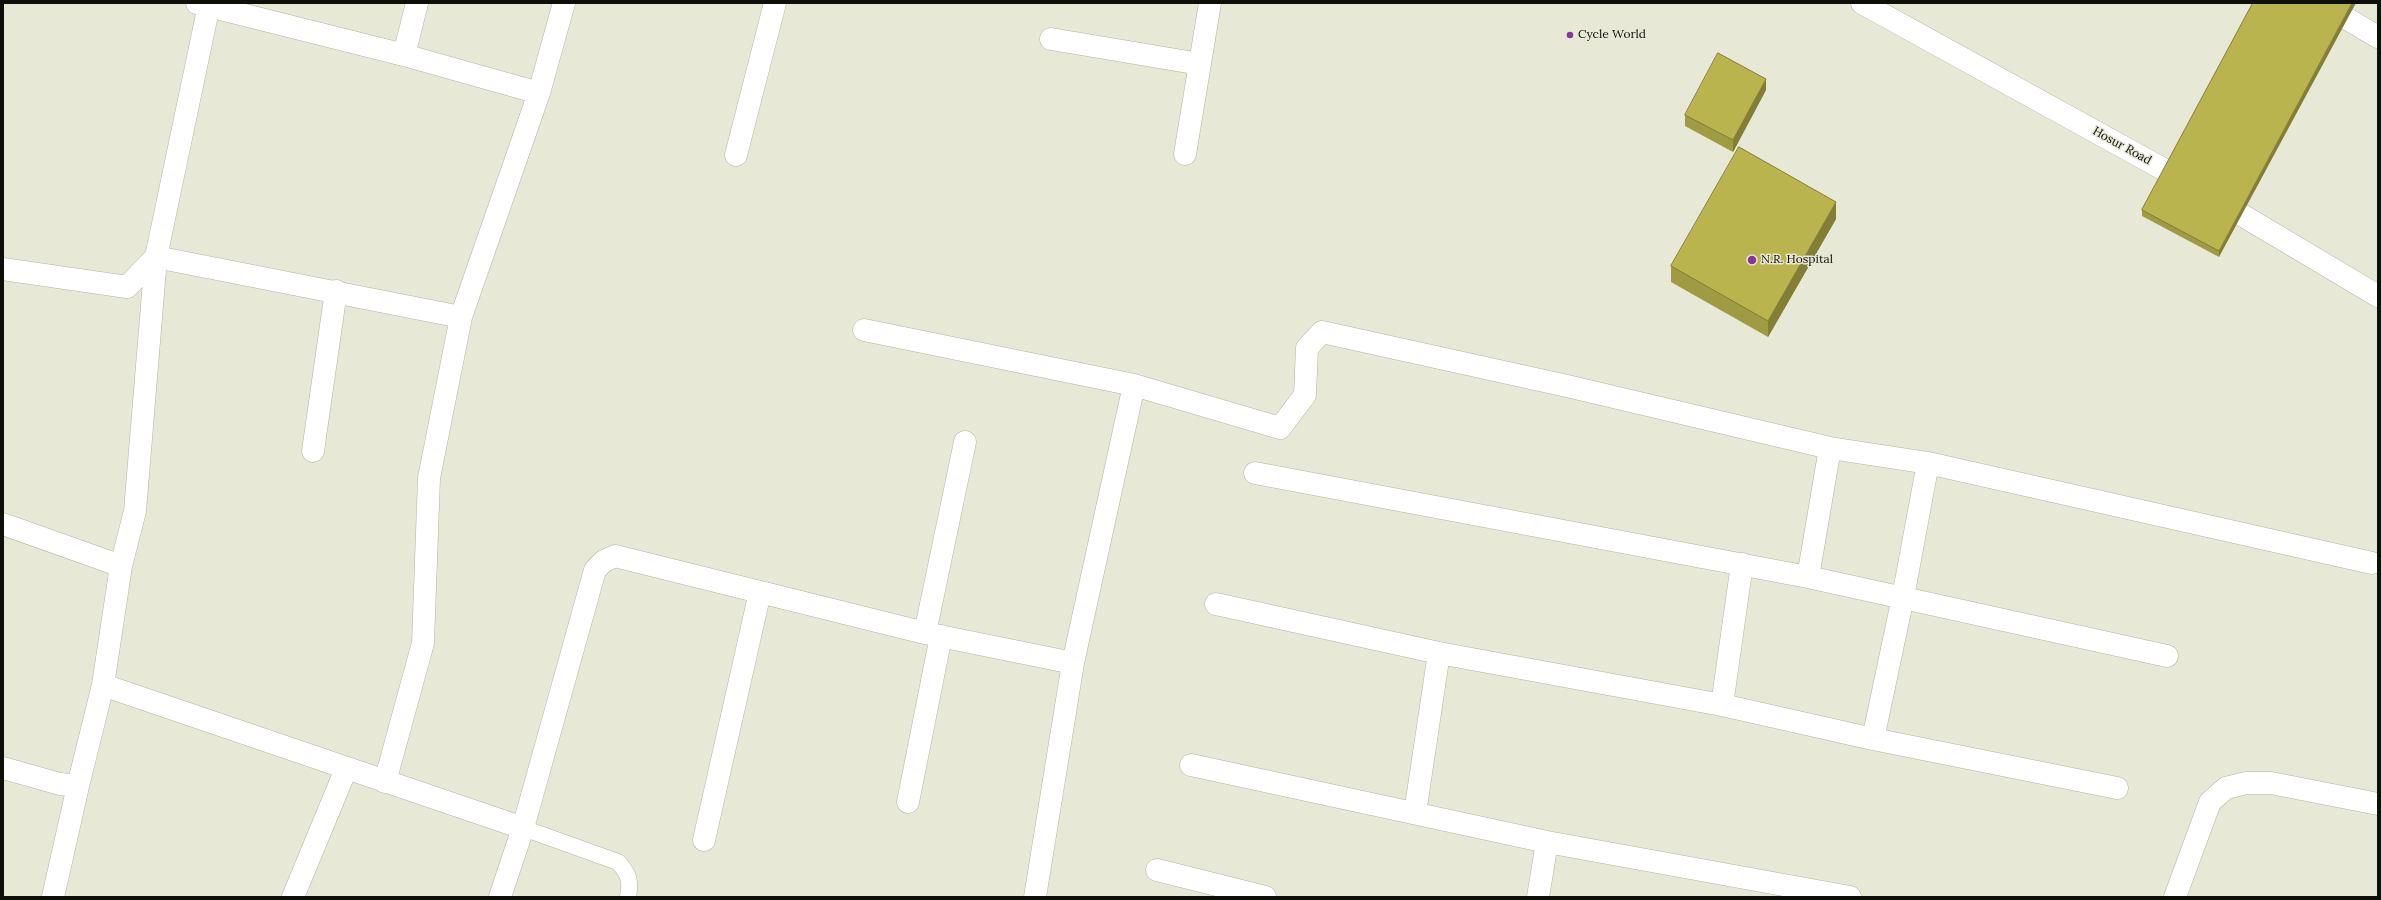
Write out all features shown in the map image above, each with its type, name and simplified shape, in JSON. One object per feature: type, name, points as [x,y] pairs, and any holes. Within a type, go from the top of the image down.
[{"type":"main road","points":[[404,55],[417,3]]},
{"type":"main road","points":[[385,782],[423,643],[429,478],[461,317],[539,94],[564,3]]},
{"type":"main road","points":[[736,155],[775,3]]},
{"type":"main road","points":[[1185,154],[1210,3]]},
{"type":"main road","name":"Hosur Road","points":[[1862,3],[1895,11],[2378,296]]},
{"type":"main road","points":[[2320,3],[2378,37]]},
{"type":"main road","points":[[52,897],[103,685],[122,566],[135,511],[156,257],[203,4],[404,55],[539,94]]},
{"type":"main road","points":[[1051,39],[1200,64]]},
{"type":"main road","points":[[156,257],[336,291],[461,317]]},
{"type":"main road","points":[[3,269],[127,287],[156,257]]},
{"type":"main road","points":[[313,451],[336,291]]},
{"type":"main road","points":[[864,330],[1134,385],[1280,428],[1305,395],[1307,348],[1322,332],[1567,386],[1830,448],[1928,463],[2372,563]]},
{"type":"main road","points":[[1035,897],[1073,663],[1134,385]]},
{"type":"main road","points":[[908,802],[933,634],[965,442]]},
{"type":"main road","points":[[1808,577],[1830,448]]},
{"type":"main road","points":[[1873,739],[1903,597],[1928,463]]},
{"type":"main road","points":[[1255,473],[1808,577],[2167,656]]},
{"type":"main road","points":[[3,524],[122,566]]},
{"type":"main road","points":[[500,897],[523,828],[595,570],[604,561],[615,556],[933,634],[1073,663]]},
{"type":"main road","points":[[1722,705],[1742,564]]},
{"type":"main road","points":[[704,840],[760,592]]},
{"type":"main road","points":[[1216,604],[1439,653],[1722,705],[1873,739],[2117,788]]},
{"type":"main road","points":[[1415,813],[1439,653]]},
{"type":"main road","points":[[103,685],[523,828]]},
{"type":"main road","points":[[1191,765],[1547,842],[1850,897]]},
{"type":"main road","points":[[3,768],[60,784],[78,786]]},
{"type":"main road","points":[[293,897],[346,769]]},
{"type":"main road","points":[[2175,897],[2210,802],[2226,788],[2246,783],[2271,783],[2378,804]]},
{"type":"main road","points":[[1538,897],[1547,842]]},
{"type":"main road","points":[[1157,870],[1265,897]]},
{"type":"lane","points":[[523,828],[618,862],[628,873],[630,884],[628,897]]},
{"type":"building","points":[[2253,3],[2352,3],[2219,251],[2142,210]]},
{"type":"building","points":[[1718,53],[1766,79],[1733,140],[1685,115]]},
{"type":"building","points":[[1739,147],[1836,202],[1768,321],[1671,266]]},
{"type":"place","name":"Cycle World","points":[[1570,35]]},
{"type":"place","name":"N.R. Hospital","points":[[1752,260]]}]
